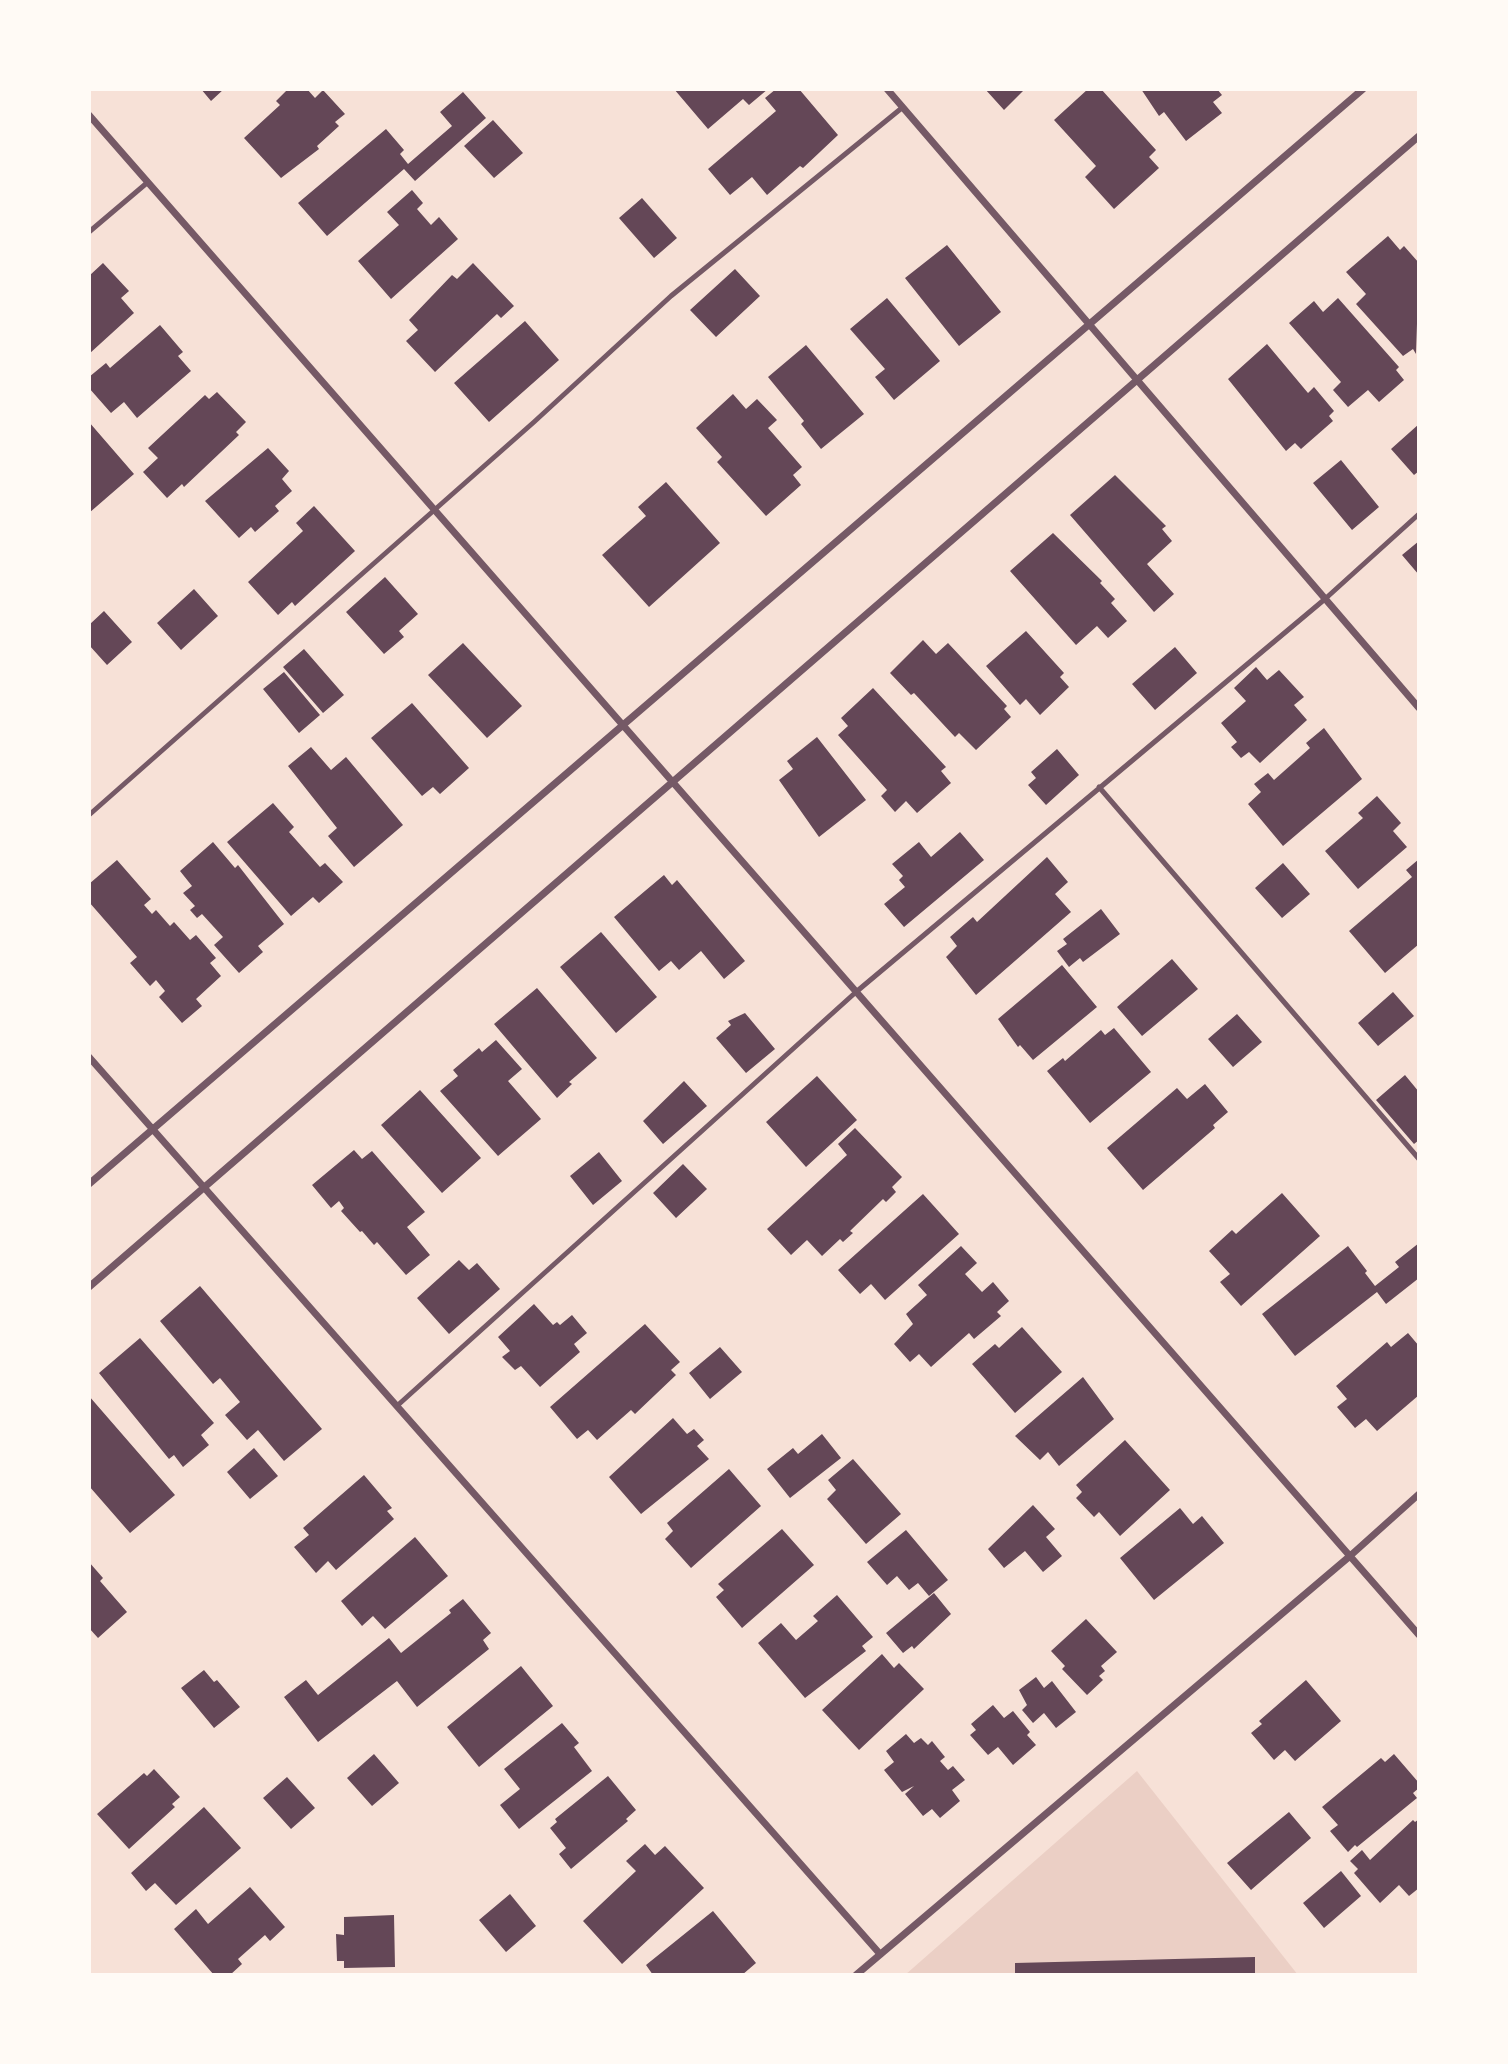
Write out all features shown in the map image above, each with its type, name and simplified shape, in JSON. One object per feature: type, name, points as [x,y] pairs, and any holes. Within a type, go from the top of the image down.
[{"type":"street","points":[[887,89],[1419,708]]},
{"type":"street","points":[[89,1184],[1363,89]]},
{"type":"street","points":[[89,115],[1419,1635]]},
{"type":"street","points":[[89,1287],[1419,136]]},
{"type":"street","points":[[89,1057],[880,1954]]},
{"type":"street","points":[[856,1975],[1350,1556],[1419,1494]]},
{"type":"lane","points":[[89,814],[435,510],[671,296],[903,107]]},
{"type":"lane","points":[[89,232],[148,182]]},
{"type":"lane","points":[[398,1405],[856,992],[1325,598],[1419,514]]},
{"type":"lane","points":[[1099,788],[1419,1159]]},
{"type":"shaded area","points":[[1137,1771],[1298,1975],[905,1975]]},
{"type":"building","points":[[201,89],[224,89],[211,101]]},
{"type":"building","points":[[288,89],[307,89],[315,98],[323,90],[345,114],[335,122],[339,126],[317,146],[319,149],[281,178],[244,138],[280,105],[276,101]]},
{"type":"building","points":[[674,89],[768,89],[749,105],[743,99],[708,129]]},
{"type":"building","points":[[776,89],[799,89],[838,135],[803,168],[800,166],[767,195],[752,177],[730,195],[708,169],[776,111],[765,98]]},
{"type":"building","points":[[985,89],[1025,89],[1004,110]]},
{"type":"building","points":[[1088,89],[1101,89],[1156,150],[1149,157],[1159,168],[1114,209],[1085,177],[1096,166],[1054,120]]},
{"type":"building","points":[[1141,89],[1217,89],[1222,95],[1213,102],[1222,113],[1186,141],[1164,112],[1159,116]]},
{"type":"building","points":[[463,92],[486,118],[415,181],[404,169],[327,236],[298,203],[386,129],[404,150],[400,154],[408,164],[452,126],[440,112]]},
{"type":"building","points":[[493,120],[523,153],[494,178],[464,146]]},
{"type":"building","points":[[412,190],[423,203],[417,209],[431,225],[439,217],[458,239],[391,299],[358,261],[399,225],[387,212]]},
{"type":"building","points":[[642,198],[677,238],[654,258],[619,218]]},
{"type":"building","points":[[1388,236],[1400,250],[1404,246],[1419,263],[1416,354],[1413,349],[1403,356],[1356,304],[1366,294],[1346,272]]},
{"type":"building","points":[[947,245],[1001,312],[959,346],[905,278]]},
{"type":"building","points":[[103,263],[129,291],[121,298],[134,313],[89,354],[89,276]]},
{"type":"building","points":[[473,263],[514,306],[501,318],[497,314],[435,372],[406,341],[418,330],[409,320],[452,275],[457,279]]},
{"type":"building","points":[[735,269],[760,296],[716,337],[690,310]]},
{"type":"building","points":[[887,298],[940,361],[894,400],[875,377],[885,369],[850,329]]},
{"type":"building","points":[[1338,298],[1399,367],[1396,370],[1404,380],[1379,402],[1368,390],[1348,407],[1333,390],[1341,382],[1289,323],[1314,301],[1323,312]]},
{"type":"building","points":[[525,321],[559,360],[489,422],[454,383]]},
{"type":"building","points":[[160,325],[183,352],[178,356],[191,371],[137,418],[124,402],[111,413],[89,388],[89,377],[106,363],[110,368]]},
{"type":"building","points":[[1267,344],[1308,393],[1314,387],[1334,411],[1329,416],[1333,421],[1301,449],[1295,443],[1286,451],[1228,379]]},
{"type":"building","points":[[806,345],[864,414],[821,449],[801,424],[804,421],[768,377]]},
{"type":"building","points":[[217,392],[246,422],[236,432],[239,435],[184,487],[182,484],[167,498],[143,472],[158,458],[148,448],[205,395],[209,399]]},
{"type":"building","points":[[733,394],[746,409],[757,399],[777,420],[768,428],[802,467],[793,475],[801,485],[766,516],[717,462],[722,457],[696,428]]},
{"type":"building","points":[[89,422],[134,474],[89,513]]},
{"type":"building","points":[[1419,424],[1419,471],[1414,475],[1391,449]]},
{"type":"building","points":[[268,448],[289,471],[282,479],[292,491],[275,506],[279,511],[255,532],[251,527],[239,538],[205,501]]},
{"type":"building","points":[[1341,460],[1379,507],[1352,530],[1313,483]]},
{"type":"building","points":[[1115,475],[1166,526],[1162,529],[1172,541],[1147,564],[1174,594],[1154,612],[1070,515]]},
{"type":"building","points":[[666,482],[720,543],[649,607],[602,555],[646,516],[638,507]]},
{"type":"building","points":[[314,506],[355,551],[295,606],[292,602],[278,615],[248,582],[303,531],[296,523]]},
{"type":"building","points":[[1053,533],[1102,581],[1100,583],[1115,599],[1111,603],[1127,621],[1108,638],[1097,626],[1076,645],[1010,571]]},
{"type":"building","points":[[1419,541],[1419,575],[1402,555]]},
{"type":"building","points":[[385,577],[418,614],[399,631],[404,637],[384,654],[346,612]]},
{"type":"building","points":[[194,589],[218,616],[181,650],[157,623]]},
{"type":"building","points":[[104,611],[132,642],[107,665],[89,645],[89,625]]},
{"type":"building","points":[[1026,631],[1064,673],[1060,677],[1069,687],[1040,715],[1026,699],[1020,705],[986,666]]},
{"type":"building","points":[[923,640],[936,654],[948,643],[1007,706],[1004,709],[1011,717],[976,750],[959,733],[955,737],[914,693],[911,695],[890,673]]},
{"type":"building","points":[[463,643],[522,706],[487,738],[428,675]]},
{"type":"building","points":[[1175,647],[1197,673],[1155,710],[1132,684]]},
{"type":"building","points":[[304,649],[344,695],[323,713],[283,667]]},
{"type":"building","points":[[1256,667],[1267,680],[1279,670],[1304,697],[1294,705],[1307,720],[1260,763],[1249,752],[1241,758],[1231,747],[1237,742],[1221,723],[1246,701],[1234,688]]},
{"type":"building","points":[[284,672],[320,715],[299,733],[263,689]]},
{"type":"building","points":[[873,688],[946,767],[941,771],[951,783],[917,813],[906,801],[895,812],[881,796],[887,790],[838,735],[848,726],[841,718]]},
{"type":"building","points":[[412,703],[469,768],[440,794],[433,787],[422,796],[371,738]]},
{"type":"building","points":[[1324,728],[1362,779],[1283,846],[1248,804],[1261,792],[1254,784],[1268,773],[1274,780],[1310,748],[1306,743]]},
{"type":"building","points":[[817,737],[866,800],[819,837],[779,780],[793,769],[787,761]]},
{"type":"building","points":[[311,747],[331,770],[346,757],[403,825],[354,867],[328,836],[337,828],[288,766]]},
{"type":"building","points":[[1057,749],[1079,775],[1046,805],[1028,785],[1036,778],[1031,772]]},
{"type":"building","points":[[1377,796],[1401,823],[1393,831],[1407,847],[1358,889],[1325,851],[1363,818],[1358,813]]},
{"type":"building","points":[[273,803],[294,827],[289,832],[320,867],[325,863],[343,882],[319,903],[313,897],[291,916],[227,842]]},
{"type":"building","points":[[960,832],[984,860],[904,927],[884,904],[905,887],[899,880],[903,876],[892,864],[919,842],[931,857]]},
{"type":"building","points":[[213,842],[235,868],[238,865],[284,924],[258,946],[263,952],[239,973],[214,945],[223,937],[202,914],[197,918],[190,910],[195,906],[183,893],[192,886],[180,871]]},
{"type":"building","points":[[1047,857],[1068,882],[1055,894],[1071,912],[976,995],[946,957],[957,946],[950,937],[973,917],[977,922]]},
{"type":"building","points":[[1419,859],[1419,944],[1385,973],[1349,931],[1412,877],[1406,870]]},
{"type":"building","points":[[117,860],[151,899],[144,905],[152,914],[156,910],[170,926],[174,922],[190,940],[196,935],[216,958],[210,963],[221,976],[196,999],[202,1006],[182,1023],[159,997],[165,991],[156,980],[150,986],[130,963],[137,957],[89,902],[89,884]]},
{"type":"building","points":[[1283,863],[1310,894],[1282,918],[1255,888]]},
{"type":"building","points":[[664,875],[672,885],[677,880],[745,961],[724,979],[701,951],[679,970],[671,961],[659,971],[614,917]]},
{"type":"building","points":[[1101,909],[1120,934],[1083,962],[1080,958],[1069,967],[1057,951],[1067,944],[1063,939]]},
{"type":"building","points":[[601,932],[657,997],[616,1033],[560,967]]},
{"type":"building","points":[[1172,959],[1198,989],[1142,1036],[1117,1007]]},
{"type":"building","points":[[1062,965],[1097,1007],[1033,1060],[1020,1045],[1018,1047],[998,1019]]},
{"type":"building","points":[[537,988],[597,1058],[569,1082],[572,1084],[557,1098],[494,1024]]},
{"type":"building","points":[[1393,992],[1414,1016],[1378,1046],[1358,1023]]},
{"type":"building","points":[[745,1013],[775,1049],[746,1073],[716,1038],[731,1025],[728,1021]]},
{"type":"building","points":[[1237,1014],[1262,1042],[1233,1067],[1208,1039]]},
{"type":"building","points":[[1114,1028],[1151,1072],[1090,1123],[1047,1071],[1063,1058],[1065,1061],[1101,1030],[1105,1035]]},
{"type":"building","points":[[496,1040],[522,1069],[508,1081],[541,1119],[498,1156],[440,1091],[458,1076],[453,1070],[479,1048],[482,1052]]},
{"type":"building","points":[[1405,1075],[1419,1092],[1419,1140],[1414,1144],[1376,1100]]},
{"type":"building","points":[[817,1076],[857,1120],[806,1167],[766,1122]]},
{"type":"building","points":[[684,1081],[707,1106],[663,1144],[643,1121]]},
{"type":"building","points":[[1205,1084],[1228,1112],[1213,1125],[1215,1128],[1143,1190],[1107,1148],[1177,1088],[1187,1099]]},
{"type":"building","points":[[420,1090],[481,1158],[442,1193],[381,1125]]},
{"type":"building","points":[[855,1128],[902,1177],[892,1187],[896,1192],[886,1202],[883,1199],[850,1231],[853,1233],[843,1242],[840,1239],[822,1256],[807,1240],[791,1255],[767,1229],[847,1155],[838,1144]]},
{"type":"building","points":[[354,1150],[362,1159],[372,1151],[425,1212],[407,1227],[430,1255],[406,1275],[377,1242],[374,1245],[360,1232],[341,1211],[344,1208],[339,1201],[331,1208],[312,1185]]},
{"type":"building","points":[[599,1152],[622,1181],[593,1205],[570,1176]]},
{"type":"building","points":[[683,1164],[707,1189],[676,1218],[653,1193]]},
{"type":"building","points":[[1282,1193],[1320,1236],[1241,1306],[1220,1282],[1230,1274],[1209,1251],[1232,1230],[1236,1234]]},
{"type":"building","points":[[923,1194],[959,1234],[885,1300],[871,1284],[860,1294],[838,1270]]},
{"type":"building","points":[[1419,1243],[1419,1278],[1386,1304],[1377,1292],[1295,1356],[1262,1314],[1348,1246],[1375,1286],[1399,1267],[1395,1262]]},
{"type":"building","points":[[961,1246],[977,1263],[965,1274],[982,1292],[993,1282],[1009,1301],[997,1312],[1001,1316],[974,1339],[969,1333],[931,1367],[919,1354],[910,1362],[894,1344],[913,1324],[906,1314],[927,1295],[918,1285]]},
{"type":"building","points":[[459,1260],[469,1270],[477,1263],[500,1289],[449,1334],[417,1298]]},
{"type":"building","points":[[200,1286],[322,1429],[284,1461],[258,1430],[247,1440],[225,1415],[240,1402],[220,1378],[213,1384],[160,1321]]},
{"type":"building","points":[[534,1304],[553,1325],[557,1322],[560,1325],[572,1315],[587,1333],[574,1344],[580,1352],[540,1387],[521,1366],[515,1370],[502,1357],[510,1351],[498,1337]]},
{"type":"building","points":[[645,1324],[680,1362],[671,1370],[676,1375],[635,1414],[631,1410],[597,1440],[588,1430],[577,1439],[550,1407]]},
{"type":"building","points":[[1022,1327],[1062,1372],[1015,1413],[972,1364],[995,1344],[999,1348]]},
{"type":"building","points":[[1408,1333],[1419,1346],[1419,1395],[1377,1431],[1366,1419],[1355,1428],[1337,1407],[1347,1399],[1336,1386],[1387,1342],[1391,1347]]},
{"type":"building","points":[[140,1338],[214,1423],[201,1435],[209,1445],[183,1467],[174,1455],[169,1459],[99,1373]]},
{"type":"building","points":[[720,1347],[742,1372],[710,1399],[689,1373]]},
{"type":"building","points":[[1083,1377],[1114,1419],[1059,1466],[1048,1452],[1040,1460],[1015,1436]]},
{"type":"building","points":[[89,1396],[175,1495],[130,1533],[89,1486]]},
{"type":"building","points":[[673,1418],[687,1434],[694,1429],[704,1440],[697,1446],[709,1459],[641,1514],[609,1477]]},
{"type":"building","points":[[822,1434],[841,1458],[790,1498],[767,1469],[793,1448],[798,1454]]},
{"type":"building","points":[[1125,1440],[1170,1490],[1120,1536],[1099,1512],[1094,1517],[1076,1498],[1082,1492],[1076,1485]]},
{"type":"building","points":[[254,1448],[278,1476],[250,1499],[227,1472]]},
{"type":"building","points":[[853,1459],[901,1514],[866,1544],[827,1499],[836,1490],[828,1480]]},
{"type":"building","points":[[729,1469],[761,1506],[691,1568],[665,1539],[673,1531],[667,1523]]},
{"type":"building","points":[[364,1475],[392,1508],[387,1511],[394,1519],[336,1570],[328,1561],[316,1573],[294,1547],[309,1535],[303,1528]]},
{"type":"building","points":[[1033,1505],[1055,1529],[1046,1537],[1062,1556],[1043,1572],[1025,1551],[1004,1568],[988,1549]]},
{"type":"building","points":[[1180,1508],[1193,1524],[1202,1516],[1224,1543],[1154,1600],[1120,1558]]},
{"type":"building","points":[[782,1529],[814,1565],[742,1628],[716,1597],[724,1590],[718,1584]]},
{"type":"building","points":[[906,1530],[948,1580],[929,1596],[918,1583],[909,1590],[897,1576],[887,1585],[867,1562]]},
{"type":"building","points":[[415,1537],[448,1576],[385,1629],[373,1616],[362,1626],[341,1601]]},
{"type":"building","points":[[89,1562],[103,1578],[100,1581],[127,1612],[98,1638],[89,1628]]},
{"type":"building","points":[[934,1593],[951,1614],[914,1649],[912,1646],[903,1653],[886,1633]]},
{"type":"building","points":[[837,1595],[873,1637],[862,1646],[866,1651],[805,1698],[758,1643],[781,1623],[796,1640],[818,1621],[813,1616]]},
{"type":"building","points":[[463,1599],[491,1633],[483,1640],[489,1649],[417,1707],[397,1681],[318,1742],[284,1697],[306,1680],[318,1695],[389,1638],[401,1653],[451,1613],[449,1610]]},
{"type":"building","points":[[1086,1619],[1117,1652],[1101,1666],[1105,1671],[1099,1676],[1103,1680],[1087,1695],[1062,1669],[1065,1666],[1051,1651]]},
{"type":"building","points":[[882,1654],[894,1668],[899,1663],[924,1689],[859,1750],[822,1710]]},
{"type":"building","points":[[521,1666],[553,1706],[479,1767],[447,1727]]},
{"type":"building","points":[[204,1670],[214,1682],[217,1680],[240,1707],[214,1728],[181,1688]]},
{"type":"building","points":[[1036,1677],[1044,1688],[1052,1681],[1076,1712],[1056,1728],[1044,1713],[1033,1723],[1022,1710],[1027,1705],[1019,1690]]},
{"type":"building","points":[[1306,1680],[1341,1721],[1295,1761],[1285,1750],[1274,1760],[1251,1733],[1262,1724],[1259,1721]]},
{"type":"building","points":[[993,1705],[1004,1718],[1013,1711],[1030,1732],[1027,1735],[1036,1745],[1013,1765],[998,1747],[988,1755],[970,1735],[976,1730],[971,1724]]},
{"type":"building","points":[[562,1723],[579,1743],[574,1747],[592,1771],[519,1829],[500,1805],[520,1789],[504,1769]]},
{"type":"building","points":[[906,1734],[914,1743],[921,1738],[928,1745],[932,1741],[945,1757],[940,1761],[948,1770],[953,1766],[965,1780],[952,1790],[960,1801],[940,1818],[932,1809],[923,1816],[905,1794],[914,1786],[902,1792],[884,1770],[894,1762],[886,1751]]},
{"type":"building","points":[[374,1754],[399,1783],[372,1806],[347,1778]]},
{"type":"building","points":[[1394,1754],[1419,1783],[1419,1788],[1413,1793],[1417,1798],[1348,1852],[1330,1831],[1338,1825],[1322,1807],[1381,1758],[1385,1762]]},
{"type":"building","points":[[154,1769],[180,1797],[172,1804],[175,1807],[129,1849],[97,1814],[144,1773],[147,1776]]},
{"type":"building","points":[[608,1776],[636,1810],[626,1819],[628,1821],[571,1869],[559,1854],[566,1848],[550,1828],[557,1822],[555,1819]]},
{"type":"building","points":[[287,1777],[315,1808],[291,1829],[263,1798]]},
{"type":"building","points":[[204,1807],[241,1848],[176,1905],[155,1883],[146,1891],[131,1873]]},
{"type":"building","points":[[1289,1812],[1311,1838],[1251,1890],[1227,1863]]},
{"type":"building","points":[[1419,1819],[1419,1888],[1409,1896],[1399,1885],[1380,1903],[1354,1873],[1358,1869],[1350,1861],[1362,1850],[1370,1860],[1413,1820],[1415,1822]]},
{"type":"building","points":[[645,1844],[655,1855],[665,1846],[704,1888],[622,1964],[583,1921],[636,1871],[626,1861]]},
{"type":"building","points":[[1341,1871],[1361,1896],[1324,1928],[1303,1903]]},
{"type":"building","points":[[250,1887],[285,1927],[270,1941],[265,1935],[238,1959],[242,1964],[230,1975],[214,1975],[174,1929],[196,1909],[208,1924]]},
{"type":"building","points":[[510,1894],[536,1926],[506,1952],[479,1920]]},
{"type":"building","points":[[713,1911],[756,1963],[742,1975],[653,1975],[646,1965]]},
{"type":"building","points":[[394,1915],[395,1967],[344,1968],[344,1961],[337,1961],[336,1934],[344,1935],[344,1917]]},
{"type":"building","points":[[1255,1957],[1255,1975],[1015,1975],[1015,1963]]}]
